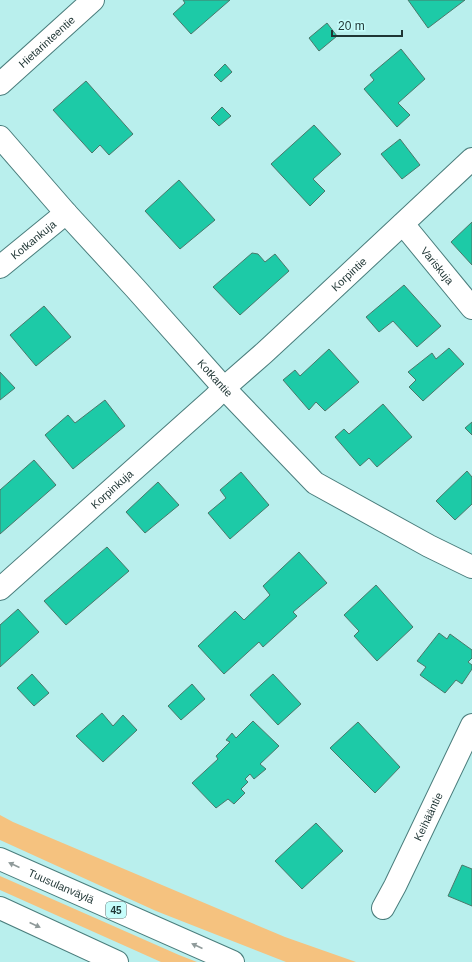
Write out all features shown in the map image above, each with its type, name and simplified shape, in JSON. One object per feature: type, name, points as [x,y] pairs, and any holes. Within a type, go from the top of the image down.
[{"type":"street","name":"Hietarinteentie","points":[[0,84],[93,0]]},
{"type":"street","name":"Kotkantie","points":[[0,137],[66,213],[224,388],[315,484],[429,546],[472,567]]},
{"type":"street","name":"Korpintie","points":[[224,388],[264,353],[472,159]]},
{"type":"street","name":"Kotkankuja","points":[[0,267],[66,213]]},
{"type":"street","name":"Variskuja","points":[[403,224],[472,308]]},
{"type":"street","name":"Korpinkuja","points":[[0,589],[213,400],[224,388]]},
{"type":"street","name":"Keihääntie","points":[[383,908],[472,725]]},
{"type":"street","name":"Tuusulanväylä","points":[[0,859],[233,962]]},
{"type":"street","points":[[0,908],[118,962]]},
{"type":"shaded area","points":[[0,815],[13,822],[285,937],[356,962],[286,962],[156,911],[0,840]]},
{"type":"shaded area","points":[[0,876],[197,962],[161,962],[0,890]]},
{"type":"building","points":[[183,0],[230,0],[191,34],[173,14],[185,3]]},
{"type":"building","points":[[408,0],[465,0],[428,28]]},
{"type":"building","points":[[327,23],[337,36],[319,51],[309,38]]},
{"type":"building","points":[[401,49],[425,79],[398,103],[410,115],[397,127],[364,89],[374,80],[370,75]]},
{"type":"building","points":[[225,64],[232,72],[221,82],[214,75]]},
{"type":"building","points":[[86,81],[133,134],[109,155],[100,145],[92,153],[53,110]]},
{"type":"building","points":[[222,107],[231,116],[219,126],[211,118]]},
{"type":"building","points":[[314,125],[341,154],[313,179],[325,191],[310,206],[271,164]]},
{"type":"building","points":[[400,139],[420,165],[402,179],[381,154]]},
{"type":"building","points":[[179,180],[215,220],[180,249],[145,211]]},
{"type":"building","points":[[472,222],[472,265],[451,242]]},
{"type":"building","points":[[252,253],[258,254],[265,262],[275,254],[289,271],[240,315],[213,287]]},
{"type":"building","points":[[404,285],[441,326],[417,347],[393,321],[379,332],[366,317]]},
{"type":"building","points":[[44,306],[71,337],[36,366],[10,335]]},
{"type":"building","points":[[449,348],[464,364],[423,401],[409,387],[416,380],[408,372],[432,353],[436,359]]},
{"type":"building","points":[[329,349],[359,382],[325,411],[316,402],[309,410],[283,380],[295,370],[300,376]]},
{"type":"building","points":[[0,372],[15,388],[0,400]]},
{"type":"building","points":[[105,400],[125,426],[73,469],[45,435],[68,415],[75,423]]},
{"type":"building","points":[[383,404],[412,437],[377,467],[369,458],[360,466],[335,437],[344,429],[349,434]]},
{"type":"building","points":[[472,422],[472,435],[465,428]]},
{"type":"building","points":[[34,460],[56,485],[0,534],[0,490]]},
{"type":"building","points":[[467,471],[472,477],[472,504],[455,520],[436,501]]},
{"type":"building","points":[[241,472],[269,505],[230,539],[208,513],[226,498],[220,490]]},
{"type":"building","points":[[158,482],[179,505],[145,533],[126,512]]},
{"type":"building","points":[[107,547],[129,571],[66,625],[44,601]]},
{"type":"building","points":[[299,552],[327,583],[293,612],[297,616],[263,647],[259,642],[224,674],[198,646],[235,611],[244,620],[270,595],[263,586]]},
{"type":"building","points":[[376,585],[413,627],[377,661],[354,636],[359,631],[344,615]]},
{"type":"building","points":[[18,609],[39,632],[0,667],[0,625]]},
{"type":"building","points":[[439,633],[447,639],[450,634],[472,650],[472,658],[468,662],[472,665],[472,669],[462,684],[456,680],[445,693],[420,675],[426,667],[417,661]]},
{"type":"building","points":[[32,674],[49,693],[34,706],[17,688]]},
{"type":"building","points":[[273,674],[301,704],[278,725],[250,695]]},
{"type":"building","points":[[192,684],[205,699],[181,720],[168,706]]},
{"type":"building","points":[[102,713],[113,726],[123,715],[137,730],[103,762],[76,736]]},
{"type":"building","points":[[253,721],[279,746],[260,764],[266,769],[254,779],[250,774],[245,779],[248,782],[241,789],[245,793],[234,804],[228,799],[216,808],[192,783],[218,759],[216,756],[230,742],[226,740],[232,733],[236,738]]},
{"type":"building","points":[[358,722],[400,767],[375,793],[330,748]]},
{"type":"building","points":[[316,823],[343,851],[302,889],[275,861]]},
{"type":"building","points":[[462,865],[472,869],[472,906],[448,896]]}]
